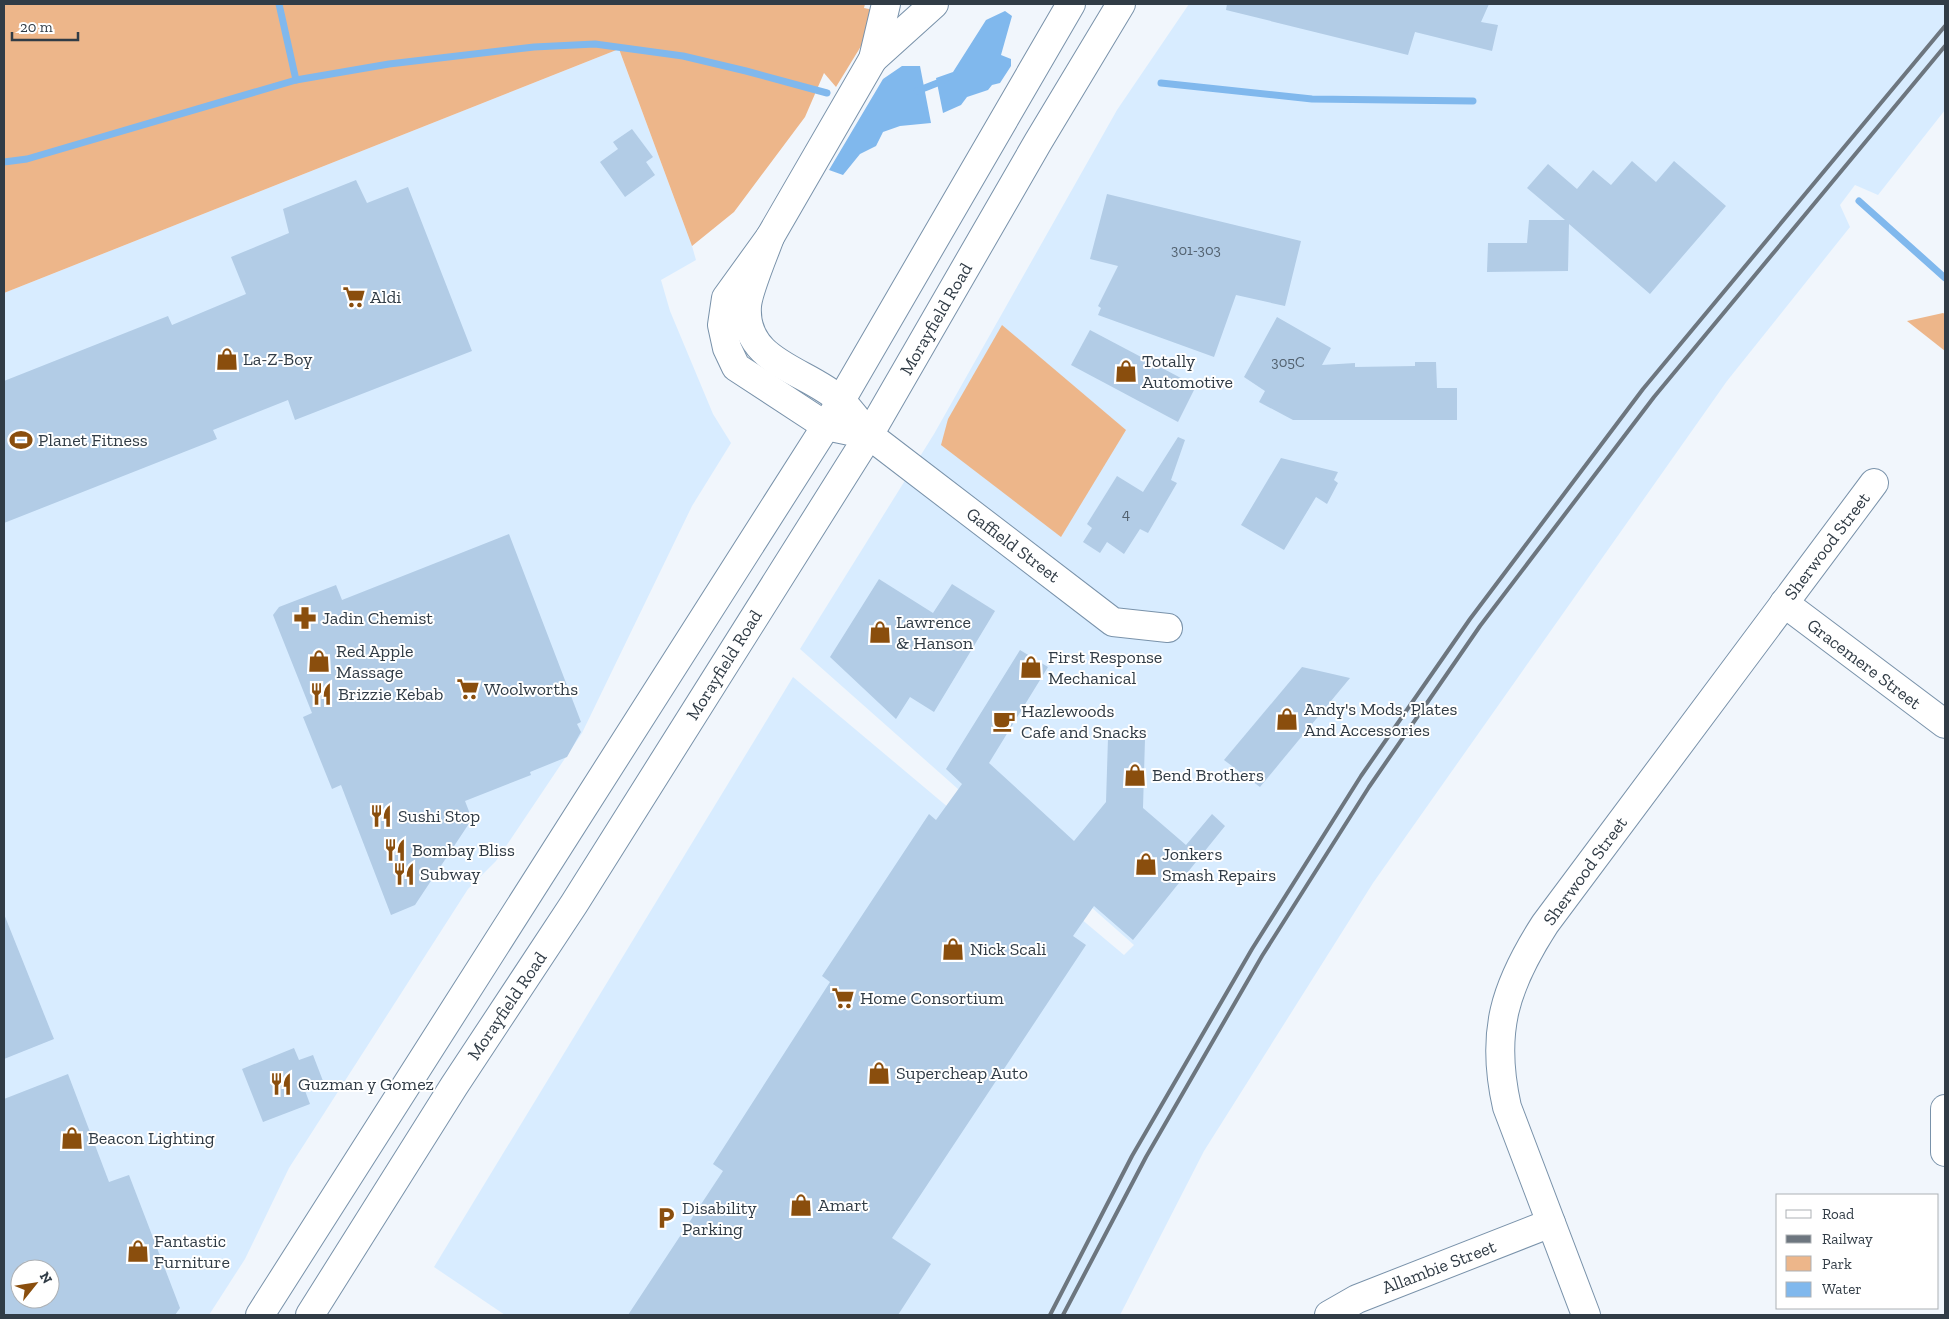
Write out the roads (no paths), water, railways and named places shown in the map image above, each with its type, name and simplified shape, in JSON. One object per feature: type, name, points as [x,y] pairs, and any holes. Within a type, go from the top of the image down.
[{"type":"main road","points":[[869,435],[826,426],[736,367],[727,348],[722,325],[726,298],[770,237],[872,60],[886,4]]},
{"type":"main road","points":[[872,60],[934,4]]},
{"type":"main road","points":[[260,1315],[826,426],[1071,4]]},
{"type":"main road","name":"Morayfield Road","points":[[310,1315],[454,1086],[574,904],[869,435],[1043,134],[1121,4]]},
{"type":"main road","points":[[770,237],[747,304],[748,322],[754,339],[765,354],[840,399],[869,435]]},
{"type":"main road","name":"Gaffield Street","points":[[869,435],[1113,622],[1168,628]]},
{"type":"main road","name":"Sherwood Street","points":[[1586,1315],[1516,1132],[1501,1083],[1500,1036],[1508,993],[1520,965],[1545,924],[1874,483]]},
{"type":"main road","name":"Gracemere Street","points":[[1784,603],[1945,724]]},
{"type":"main road","points":[[1945,1109],[1945,1152]]},
{"type":"main road","name":"Allambie Street","points":[[1329,1315],[1357,1299],[1551,1223]]},
{"type":"water","points":[[1005,11],[1012,16],[1001,55],[1011,59],[1011,66],[1000,83],[992,85],[988,90],[967,97],[961,105],[943,113],[936,78],[953,72],[986,20]]},
{"type":"water","points":[[902,66],[920,66],[931,123],[900,126],[883,132],[876,146],[860,154],[843,175],[829,170],[883,79]]},
{"type":"waterway","points":[[279,4],[296,80]]},
{"type":"waterway","points":[[4,162],[27,159],[296,80],[389,64],[534,47],[595,44],[683,56],[827,93]]},
{"type":"waterway","points":[[917,91],[945,80]]},
{"type":"waterway","points":[[1161,83],[1312,99],[1473,101]]},
{"type":"waterway","points":[[1859,201],[1945,278]]},
{"type":"railway","points":[[1050,1315],[1132,1156],[1252,949],[1361,776],[1470,619],[1643,389],[1945,26]]},
{"type":"railway","points":[[1063,1315],[1146,1157],[1262,956],[1369,787],[1480,626],[1654,397],[1945,46]]},
{"type":"place","name":"Aldi","points":[[354,297]]},
{"type":"place","name":"La-Z-Boy","points":[[227,359]]},
{"type":"place","name":"Totally Automotive","points":[[1126,371]]},
{"type":"place","name":"Planet Fitness","points":[[21,440]]},
{"type":"place","name":"Jadin Chemist","points":[[305,618]]},
{"type":"place","name":"Lawrence & Hanson","points":[[880,632]]},
{"type":"place","name":"Red Apple Massage","points":[[319,661]]},
{"type":"place","name":"First Response Mechanical","points":[[1031,667]]},
{"type":"place","name":"Woolworths","points":[[468,689]]},
{"type":"place","name":"Brizzie Kebab","points":[[321,694]]},
{"type":"place","name":"Andy's Mods, Plates And Accessories","points":[[1287,719]]},
{"type":"place","name":"Hazlewoods Cafe and Snacks","points":[[1004,721]]},
{"type":"place","name":"Bend Brothers","points":[[1135,775]]},
{"type":"place","name":"Sushi Stop","points":[[381,816]]},
{"type":"place","name":"Bombay Bliss","points":[[395,850]]},
{"type":"place","name":"Jonkers Smash Repairs","points":[[1146,864]]},
{"type":"place","name":"Subway","points":[[404,874]]},
{"type":"place","name":"Nick Scali","points":[[953,949]]},
{"type":"place","name":"Home Consortium","points":[[843,998]]},
{"type":"place","name":"Supercheap Auto","points":[[879,1073]]},
{"type":"place","name":"Guzman y Gomez","points":[[281,1084]]},
{"type":"place","name":"Beacon Lighting","points":[[72,1138]]},
{"type":"place","name":"Amart","points":[[801,1205]]},
{"type":"place","name":"Disability Parking","points":[[666,1218]]},
{"type":"place","name":"Fantastic Furniture","points":[[138,1251]]}]
